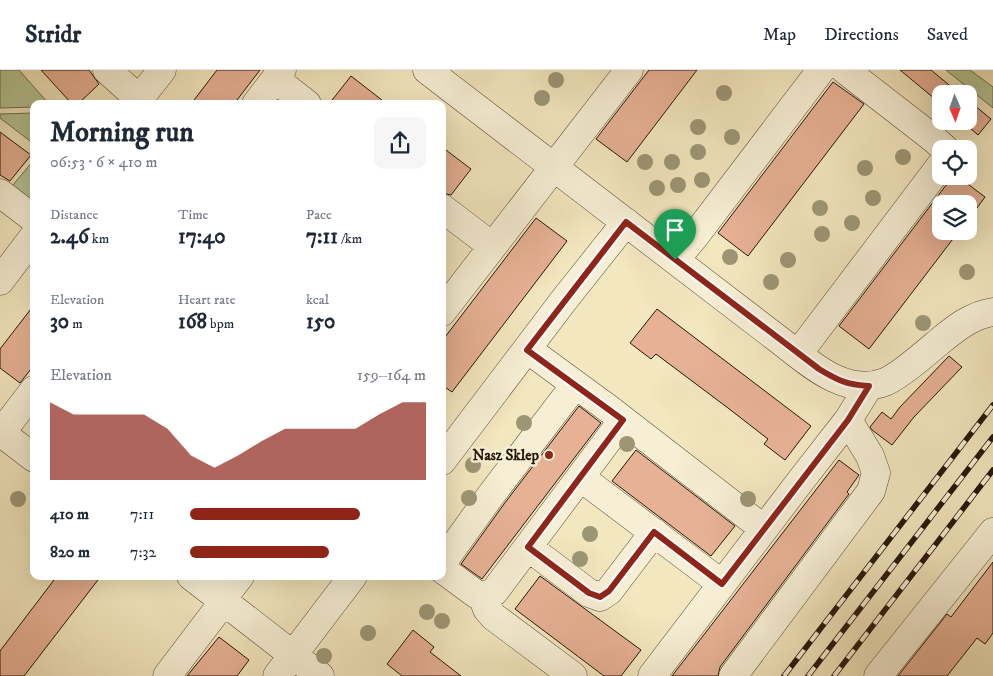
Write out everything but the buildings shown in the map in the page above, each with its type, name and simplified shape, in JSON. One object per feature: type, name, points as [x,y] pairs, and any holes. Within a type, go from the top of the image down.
[{"type":"street","points":[[107,70],[135,100]]},
{"type":"street","points":[[139,100],[162,70]]},
{"type":"street","points":[[427,70],[798,354],[839,381],[852,385],[869,386],[886,381],[956,328],[981,314],[993,312]]},
{"type":"street","points":[[446,301],[492,246],[629,70]]},
{"type":"street","points":[[675,260],[821,70]]},
{"type":"street","points":[[845,70],[935,140]]},
{"type":"street","points":[[259,100],[278,74],[303,100]]},
{"type":"street","points":[[798,354],[932,177]]},
{"type":"street","points":[[0,193],[30,216]]},
{"type":"street","points":[[446,211],[492,246]]},
{"type":"street","points":[[446,448],[451,432],[527,350],[626,222]]},
{"type":"street","points":[[0,280],[30,241]]},
{"type":"street","points":[[527,350],[623,420],[764,529]]},
{"type":"street","points":[[446,558],[575,385]]},
{"type":"street","points":[[652,676],[848,420],[869,386]]},
{"type":"street","points":[[30,395],[0,432],[30,455]]},
{"type":"street","points":[[446,572],[471,591],[482,596],[494,592],[623,420]]},
{"type":"street","points":[[733,676],[871,491],[876,473],[870,456],[848,420]]},
{"type":"street","points":[[580,477],[722,584]]},
{"type":"street","points":[[528,547],[589,593],[600,597],[609,591],[654,532]]},
{"type":"street","points":[[878,676],[993,532]]},
{"type":"street","points":[[196,580],[320,676]]},
{"type":"street","points":[[167,676],[237,580]]},
{"type":"street","points":[[277,676],[350,580]]},
{"type":"street","points":[[482,596],[487,609],[494,617],[573,676]]},
{"type":"green space","points":[[0,70],[19,70],[45,100],[30,100],[30,107],[0,108]]},
{"type":"green space","points":[[946,70],[970,70],[993,87],[993,108],[978,96],[978,85],[965,85]]},
{"type":"green space","points":[[30,113],[30,141],[0,118],[0,114]]},
{"type":"green space","points":[[30,165],[30,200],[12,186]]},
{"type":"railway","points":[[784,676],[993,405]]},
{"type":"railway","points":[[808,676],[993,437]]},
{"type":"railway","points":[[834,676],[993,470]]},
{"type":"place","name":"Nasz Sklep","points":[[549,455]]},
{"type":"route","points":[[626,222],[675,260],[819,369],[839,381],[852,385],[869,386],[848,420],[722,584],[654,532],[609,591],[600,597],[594,596],[528,547],[623,420],[527,350],[626,222]]}]
